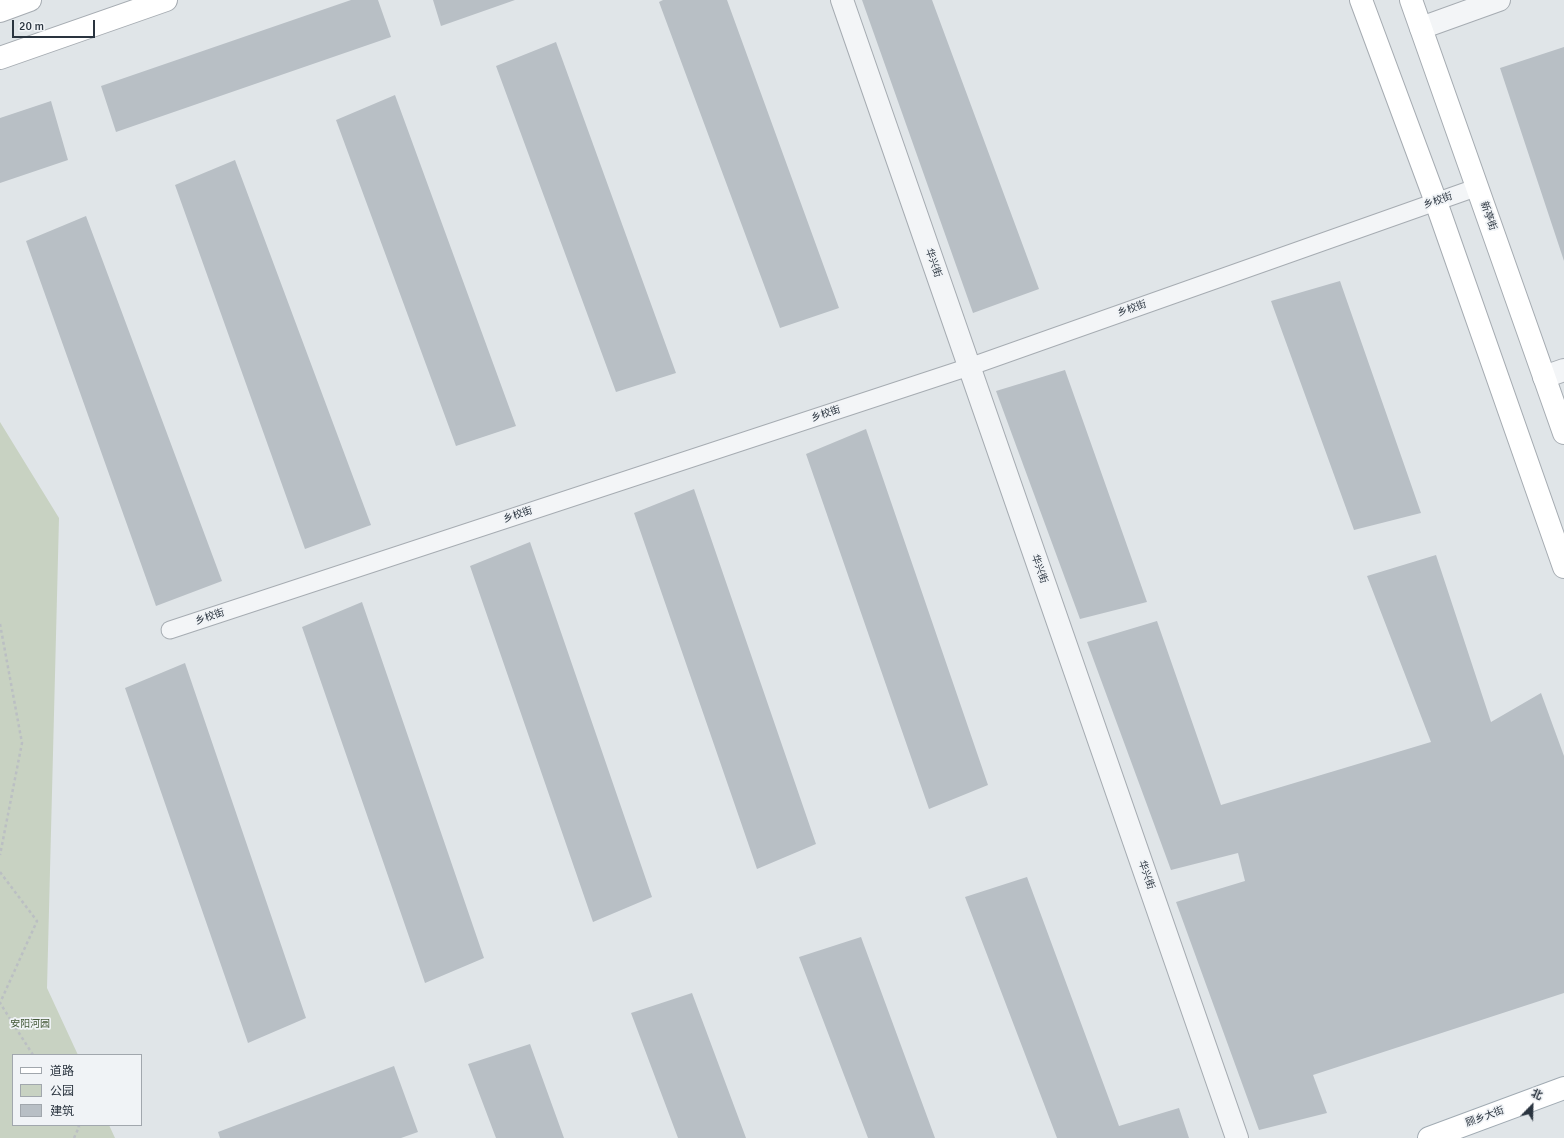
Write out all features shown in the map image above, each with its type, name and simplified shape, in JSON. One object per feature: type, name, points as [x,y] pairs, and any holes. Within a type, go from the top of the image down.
[{"type":"main road","points":[[0,11],[30,0]]},
{"type":"main road","points":[[0,58],[166,0]]},
{"type":"main road","points":[[1361,0],[1436,202],[1564,567]]},
{"type":"main road","name":"新亭街","points":[[1411,0],[1478,187],[1554,374],[1564,433]]},
{"type":"main road","name":"顾乡大街","points":[[1429,1138],[1564,1088]]},
{"type":"street","name":"华兴街","points":[[842,0],[1237,1138]]},
{"type":"street","points":[[1421,28],[1499,0]]},
{"type":"lane","name":"乡校街","points":[[170,630],[969,366],[1478,187]]},
{"type":"path","points":[[0,624],[22,743],[0,856]]},
{"type":"path","points":[[0,872],[38,921],[0,1004],[32,1054]]},
{"type":"path","points":[[74,1138],[78,1126]]},
{"type":"green space","name":"安阳河园","points":[[0,422],[59,518],[47,988],[78,1054],[12,1054],[12,1126],[109,1126],[115,1138],[0,1138]]},
{"type":"building","points":[[351,0],[378,0],[391,37],[116,132],[101,86]]},
{"type":"building","points":[[433,0],[515,0],[441,26]]},
{"type":"building","points":[[663,0],[727,0],[839,308],[780,328],[659,2]]},
{"type":"building","points":[[862,0],[932,0],[1039,289],[973,313]]},
{"type":"building","points":[[556,42],[676,373],[616,392],[496,66]]},
{"type":"building","points":[[1564,47],[1564,261],[1500,68]]},
{"type":"building","points":[[395,95],[516,426],[456,446],[336,120]]},
{"type":"building","points":[[51,101],[68,160],[0,183],[0,118]]},
{"type":"building","points":[[235,160],[371,525],[305,549],[175,185]]},
{"type":"building","points":[[86,216],[222,581],[156,606],[26,241]]},
{"type":"building","points":[[1340,281],[1421,513],[1354,530],[1271,301]]},
{"type":"building","points":[[1065,370],[1147,602],[1080,619],[996,391]]},
{"type":"building","points":[[866,429],[988,785],[929,809],[806,454]]},
{"type":"building","points":[[694,489],[816,844],[757,869],[634,513]]},
{"type":"building","points":[[530,542],[652,897],[593,922],[470,566]]},
{"type":"building","points":[[1436,555],[1491,722],[1541,693],[1564,756],[1564,993],[1313,1075],[1327,1113],[1259,1130],[1176,902],[1245,881],[1238,853],[1171,870],[1087,642],[1157,621],[1221,805],[1431,742],[1367,576]]},
{"type":"building","points":[[362,602],[484,958],[425,983],[302,627]]},
{"type":"building","points":[[185,663],[306,1018],[248,1043],[125,688]]},
{"type":"building","points":[[1027,877],[1119,1126],[1179,1108],[1189,1138],[1057,1138],[965,897]]},
{"type":"building","points":[[861,937],[935,1138],[868,1138],[799,957]]},
{"type":"building","points":[[692,993],[746,1138],[678,1138],[631,1013]]},
{"type":"building","points":[[530,1044],[564,1138],[496,1138],[468,1064]]},
{"type":"building","points":[[394,1066],[418,1132],[401,1138],[220,1138],[218,1132]]}]
